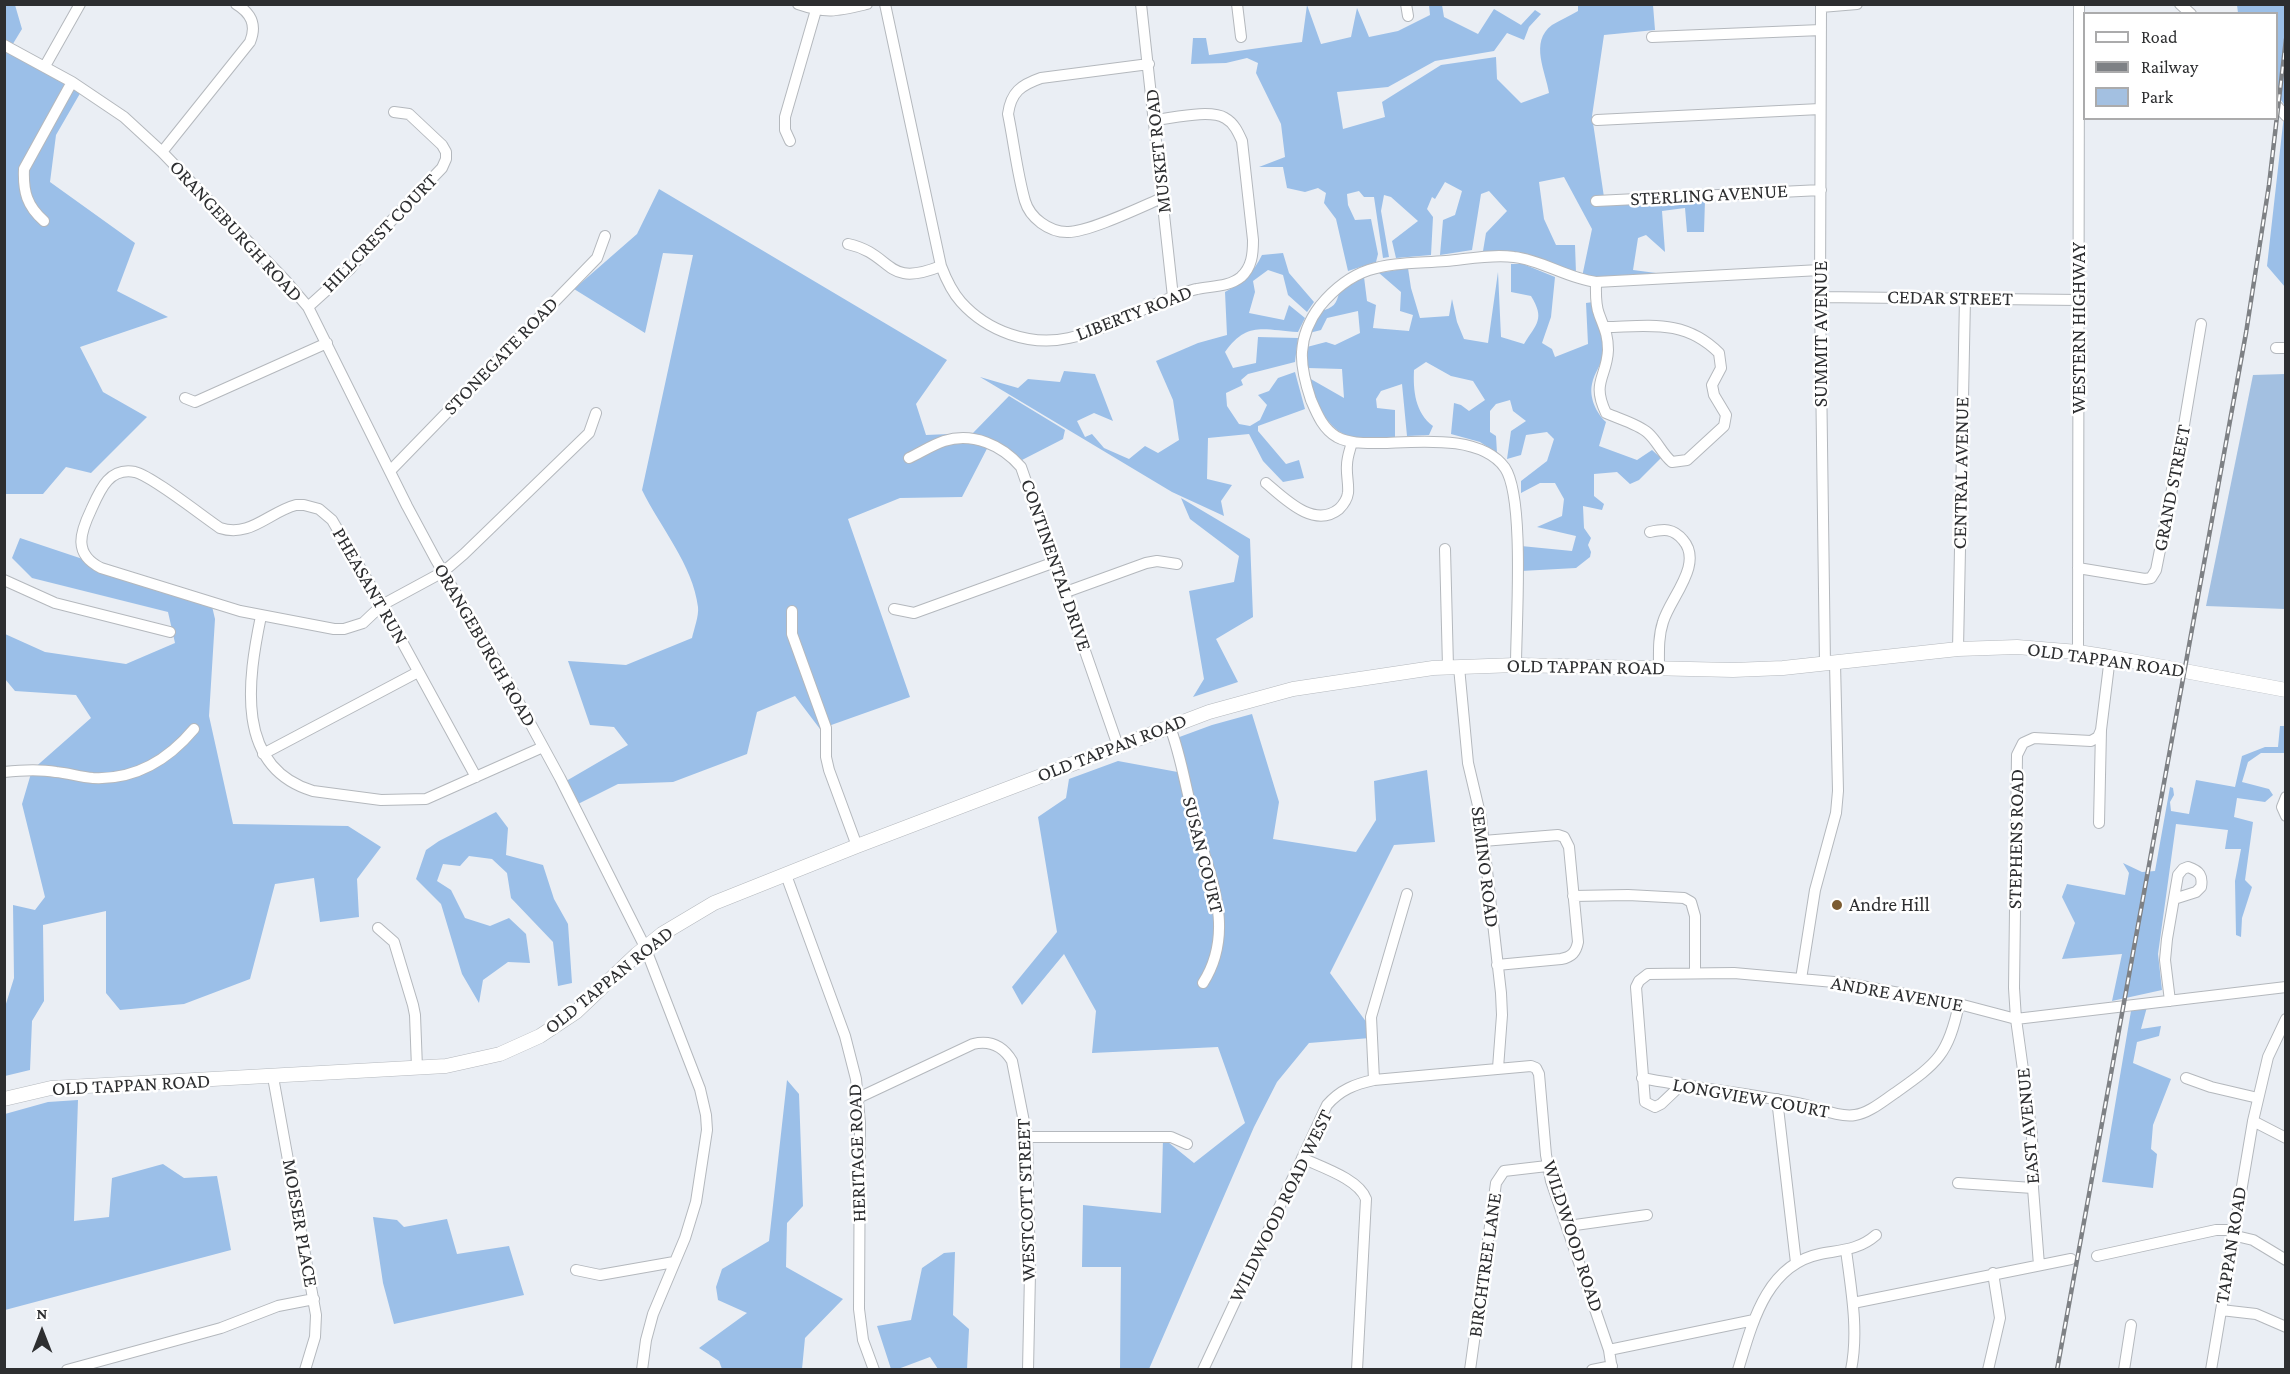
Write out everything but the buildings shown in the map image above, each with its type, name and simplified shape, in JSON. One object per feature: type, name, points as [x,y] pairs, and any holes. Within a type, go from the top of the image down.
[{"type":"main road","name":"OLD TAPPAN ROAD","points":[[4,1099],[51,1088],[449,1066],[501,1054],[540,1036],[576,1012],[645,947],[680,921],[704,908],[857,846],[1118,746],[1209,712],[1264,695],[1408,670],[1453,667],[1516,665],[1736,670],[1830,664],[1958,649],[2017,647],[2110,657],[2286,690]]},
{"type":"street","points":[[45,66],[80,4]]},
{"type":"street","points":[[162,152],[250,42],[253,34],[252,21],[244,9],[236,4]]},
{"type":"street","points":[[798,4],[816,10],[834,12],[867,4]]},
{"type":"street","name":"LIBERTY ROAD","points":[[885,4],[941,266],[948,284],[959,301],[977,318],[999,331],[1044,341],[1068,339],[1196,289],[1227,284],[1239,279],[1248,269],[1253,255],[1253,240],[1242,141],[1235,127],[1225,117],[1207,114],[1155,120]]},
{"type":"street","name":"MUSKET ROAD","points":[[1142,4],[1173,297]]},
{"type":"street","points":[[1237,4],[1241,37]]},
{"type":"street","points":[[1821,6],[1857,4]]},
{"type":"street","name":"WESTERN HIGHWAY","points":[[2078,652],[2079,4]]},
{"type":"street","name":"SUMMIT AVENUE","points":[[1821,6],[1820,297],[1830,664]]},
{"type":"street","points":[[790,141],[785,130],[785,117],[816,10]]},
{"type":"street","points":[[1652,37],[1821,30]]},
{"type":"street","name":"ORANGEBURGH ROAD","points":[[4,45],[72,82],[123,117],[162,152],[285,280],[308,308],[443,572],[500,666],[645,947],[700,1089],[706,1115],[706,1144],[696,1202],[685,1238],[651,1318],[642,1370]]},
{"type":"street","points":[[1149,64],[1041,78],[1026,83],[1016,90],[1010,102],[1008,114],[1025,203],[1036,219],[1048,228],[1066,232],[1084,229],[1162,198]]},
{"type":"street","points":[[44,221],[32,211],[23,186],[24,169],[72,82]]},
{"type":"street","points":[[1597,120],[1820,109]]},
{"type":"street","name":"HILLCREST COURT","points":[[308,308],[350,269],[370,243],[442,168],[446,159],[446,152],[442,145],[409,114],[394,112]]},
{"type":"street","name":"STERLING AVENUE","points":[[1596,201],[1821,190]]},
{"type":"street","name":"STONEGATE ROAD","points":[[390,471],[597,258],[605,237]]},
{"type":"street","points":[[848,244],[860,246],[895,271],[909,275],[923,274],[941,266]]},
{"type":"street","points":[[1516,665],[1516,513],[1513,486],[1504,468],[1491,454],[1446,442],[1352,442],[1337,437],[1325,427],[1313,404],[1302,370],[1302,351],[1306,333],[1314,315],[1341,284],[1359,272],[1384,266],[1515,257],[1578,279],[1596,282],[1820,270]]},
{"type":"street","points":[[1596,282],[1599,314],[1606,327],[1608,351],[1599,385],[1600,400],[1606,412],[1646,431],[1672,462],[1688,460],[1724,426],[1726,415],[1714,395],[1712,385],[1721,368],[1719,353],[1695,333],[1679,328],[1606,327]]},
{"type":"street","name":"CEDAR STREET","points":[[1820,297],[2079,300]]},
{"type":"street","name":"CENTRAL AVENUE","points":[[1958,649],[1965,298]]},
{"type":"street","name":"GRAND STREET","points":[[2078,568],[2145,579],[2151,578],[2156,570],[2180,449],[2201,324]]},
{"type":"street","points":[[185,398],[195,402],[327,343]]},
{"type":"street","points":[[543,747],[426,799],[381,800],[302,788],[282,776],[263,754],[255,730],[251,684],[252,667],[261,616],[344,629],[363,623],[382,605],[443,572],[589,433],[596,413]]},
{"type":"street","name":"CONTINENTAL DRIVE","points":[[909,458],[943,442],[962,439],[983,441],[994,445],[1014,459],[1024,472],[1118,746]]},
{"type":"street","points":[[1266,483],[1288,503],[1304,512],[1320,516],[1334,512],[1344,504],[1348,492],[1347,464],[1352,442]]},
{"type":"street","name":"PHEASANT RUN","points":[[261,616],[94,565],[84,553],[81,537],[107,480],[113,475],[129,471],[145,476],[227,531],[249,529],[296,505],[312,506],[326,514],[332,520],[382,605],[476,777]]},
{"type":"street","points":[[1650,532],[1664,529],[1677,532],[1687,543],[1690,557],[1688,571],[1663,619],[1659,636],[1659,669]]},
{"type":"street","name":"SEMINO ROAD","points":[[1444,549],[1453,667],[1468,763],[1481,818],[1497,965],[1502,1015],[1498,1068]]},
{"type":"street","points":[[894,609],[914,613],[1055,562]]},
{"type":"street","points":[[1066,592],[1146,563],[1177,564]]},
{"type":"street","points":[[4,580],[55,603],[170,632]]},
{"type":"street","points":[[792,611],[792,634],[826,728],[826,757],[829,771],[857,846]]},
{"type":"street","points":[[2099,823],[2101,730],[2110,657]]},
{"type":"street","points":[[1801,979],[1815,890],[1832,834],[1838,791],[1830,664]]},
{"type":"street","points":[[263,754],[418,672]]},
{"type":"street","name":"SUSAN COURT","points":[[1170,727],[1180,755],[1193,817],[1209,865],[1220,916],[1213,967],[1203,983]]},
{"type":"street","points":[[4,772],[41,770],[95,778],[127,774],[142,770],[170,754],[194,729]]},
{"type":"street","name":"STEPHENS ROAD","points":[[2014,988],[2019,748],[2034,738],[2091,741],[2098,737],[2101,730]]},
{"type":"street","points":[[2286,797],[2282,807],[2286,816]]},
{"type":"street","points":[[1483,841],[1551,836],[1564,837],[1569,847],[1578,942],[1574,954],[1569,958],[1497,965]]},
{"type":"street","name":"HERITAGE ROAD","points":[[786,875],[845,1035],[858,1098],[860,1123],[859,1309],[863,1340],[874,1370]]},
{"type":"street","points":[[1374,1080],[1371,1017],[1407,894]]},
{"type":"street","points":[[1573,896],[1637,895],[1684,898],[1691,902],[1695,916],[1695,972],[1648,974],[1639,981],[1636,987],[1645,1102],[1655,1107],[1681,1085]]},
{"type":"street","points":[[2170,1001],[2165,960],[2174,899]]},
{"type":"street","points":[[378,928],[394,942],[413,1005],[417,1068]]},
{"type":"street","name":"ANDRE AVENUE","points":[[1695,972],[1734,973],[1845,983],[1959,1004],[2016,1019],[2286,987]]},
{"type":"street","name":"EAST AVENUE","points":[[2014,988],[2016,1019],[2030,1114],[2039,1265]]},
{"type":"street","name":"LONGVIEW COURT","points":[[1642,1078],[1777,1099],[1816,1106],[1846,1116],[1854,1115],[1869,1110],[1938,1060],[1950,1039],[1959,1004]]},
{"type":"street","name":"TAPPAN ROAD","points":[[2211,1370],[2232,1233],[2253,1121],[2271,1047],[2286,1019]]},
{"type":"street","name":"WESTCOTT STREET","points":[[858,1098],[973,1044],[988,1043],[1002,1049],[1012,1061],[1027,1137],[1030,1273],[1028,1370]]},
{"type":"street","name":"WILDWOOD ROAD","points":[[1498,1068],[1531,1066],[1536,1068],[1539,1074],[1547,1166],[1609,1350],[1612,1368]]},
{"type":"street","name":"WILDWOOD ROAD WEST","points":[[1203,1370],[1327,1105],[1354,1085],[1374,1080],[1498,1068]]},
{"type":"street","name":"MOESER PLACE","points":[[273,1077],[314,1299],[316,1325],[306,1370]]},
{"type":"street","points":[[2186,1078],[2211,1087],[2258,1098]]},
{"type":"street","points":[[1777,1099],[1796,1263]]},
{"type":"street","points":[[2253,1121],[2286,1138]]},
{"type":"street","points":[[1027,1137],[1172,1137],[1187,1144]]},
{"type":"street","points":[[1302,1158],[1351,1182],[1363,1191],[1366,1199],[1357,1370]]},
{"type":"street","name":"BIRCHTREE LANE","points":[[1470,1370],[1496,1183],[1504,1171],[1547,1166]]},
{"type":"street","points":[[1958,1183],[2033,1188]]},
{"type":"street","points":[[1568,1226],[1647,1215]]},
{"type":"street","points":[[2097,1256],[2216,1230],[2253,1240],[2286,1260]]},
{"type":"street","points":[[1738,1370],[1754,1320],[1778,1278],[1796,1263],[1810,1256],[1866,1244],[1876,1235]]},
{"type":"street","points":[[1846,1250],[1853,1303],[1854,1339],[1851,1370]]},
{"type":"street","points":[[1853,1303],[2070,1259]]},
{"type":"street","points":[[576,1270],[600,1275],[674,1262]]},
{"type":"street","points":[[1988,1370],[2000,1318],[1993,1274]]},
{"type":"street","points":[[67,1370],[220,1328],[279,1306],[314,1299]]},
{"type":"street","points":[[2221,1310],[2256,1314],[2286,1327]]},
{"type":"street","points":[[1609,1350],[1754,1320]]},
{"type":"street","points":[[2124,1370],[2131,1325]]},
{"type":"street","points":[[1592,1370],[1612,1368]]},
{"type":"green space","points":[[2285,374],[2285,609],[2206,606],[2253,375]]},
{"type":"shaded area","points":[[4,5],[15,5],[22,29],[11,47],[82,90],[56,135],[50,182],[135,243],[117,291],[168,317],[80,347],[103,392],[147,417],[91,473],[66,467],[43,494],[5,494]]},
{"type":"shaded area","points":[[1307,5],[1321,44],[1351,37],[1357,8],[1369,37],[1398,31],[1430,15],[1429,5],[1442,5],[1444,17],[1478,34],[1494,9],[1521,25],[1535,10],[1541,14],[1529,27],[1524,40],[1507,33],[1494,51],[1435,61],[1388,87],[1337,92],[1343,129],[1385,117],[1382,102],[1441,65],[1496,57],[1497,79],[1521,103],[1549,93],[1540,48],[1545,32],[1552,25],[1578,11],[1578,5],[1653,5],[1655,30],[1604,35],[1592,116],[1605,204],[1705,200],[1704,232],[1687,232],[1685,208],[1662,211],[1665,252],[1646,235],[1638,238],[1633,270],[1656,273],[1655,275],[1582,277],[1592,229],[1564,177],[1539,182],[1544,219],[1556,245],[1575,245],[1576,273],[1508,251],[1483,251],[1486,233],[1507,211],[1489,191],[1481,194],[1472,250],[1440,255],[1443,220],[1455,215],[1462,191],[1445,182],[1435,199],[1432,197],[1427,209],[1433,217],[1431,255],[1396,258],[1392,241],[1418,221],[1391,197],[1384,195],[1381,211],[1389,257],[1383,258],[1374,197],[1364,197],[1359,191],[1347,194],[1348,205],[1355,220],[1371,219],[1378,254],[1376,262],[1348,271],[1336,219],[1324,203],[1326,193],[1318,188],[1305,192],[1287,188],[1283,167],[1259,167],[1285,157],[1281,124],[1256,73],[1258,63],[1247,58],[1226,63],[1191,64],[1193,38],[1206,38],[1209,55],[1302,42]]},
{"type":"shaded area","points":[[2237,5],[2285,5],[2285,106],[2278,96],[2278,12],[2238,12]]},
{"type":"shaded area","points":[[2285,106],[2285,287],[2267,266]]},
{"type":"shaded area","points":[[659,189],[947,360],[916,404],[926,435],[973,433],[1009,396],[1065,430],[1063,439],[1022,460],[992,439],[962,497],[900,498],[848,519],[910,697],[820,729],[795,696],[757,712],[747,754],[673,782],[618,784],[572,807],[561,784],[628,745],[614,727],[590,725],[568,661],[626,665],[692,638],[698,614],[695,591],[690,576],[642,490],[693,255],[663,253],[645,333],[574,289],[637,234]]},
{"type":"shaded area","points":[[1283,253],[1289,273],[1314,302],[1307,312],[1288,295],[1283,275],[1268,270],[1253,281],[1255,292],[1249,313],[1284,320],[1289,305],[1305,318],[1298,332],[1265,329],[1249,332],[1233,342],[1225,352],[1233,368],[1256,363],[1258,337],[1298,338],[1295,362],[1248,374],[1241,380],[1243,385],[1226,393],[1227,406],[1239,424],[1250,426],[1260,420],[1267,405],[1258,395],[1269,391],[1278,378],[1295,372],[1305,409],[1258,426],[1258,431],[1286,464],[1299,460],[1304,478],[1283,482],[1263,461],[1249,434],[1208,438],[1207,479],[1232,485],[1221,501],[1224,516],[1172,492],[980,377],[1018,388],[1028,379],[1060,382],[1064,371],[1095,374],[1113,421],[1094,413],[1077,421],[1085,437],[1092,434],[1104,448],[1129,459],[1145,446],[1158,453],[1179,440],[1173,400],[1156,361],[1198,343],[1227,335],[1225,292],[1247,276],[1262,255]]},
{"type":"shaded area","points":[[1511,264],[1523,264],[1555,277],[1551,317],[1542,343],[1552,349],[1555,357],[1588,344],[1586,303],[1593,302],[1604,346],[1603,357],[1591,389],[1594,404],[1606,422],[1599,446],[1637,460],[1652,450],[1661,458],[1639,480],[1630,484],[1617,472],[1594,474],[1594,496],[1604,504],[1602,510],[1583,506],[1584,528],[1591,538],[1588,545],[1591,552],[1590,557],[1576,568],[1521,571],[1521,546],[1572,551],[1576,536],[1537,527],[1562,516],[1564,499],[1555,483],[1540,483],[1521,493],[1521,481],[1547,461],[1554,439],[1547,432],[1526,435],[1521,455],[1507,459],[1511,431],[1526,421],[1513,411],[1510,400],[1496,404],[1490,411],[1490,432],[1496,436],[1497,453],[1480,442],[1451,434],[1454,403],[1469,411],[1485,400],[1473,381],[1451,376],[1426,362],[1414,370],[1414,385],[1416,401],[1422,415],[1433,426],[1429,435],[1407,436],[1402,384],[1381,391],[1376,399],[1377,408],[1395,410],[1395,438],[1365,440],[1350,437],[1332,426],[1320,408],[1309,378],[1344,398],[1342,369],[1308,368],[1307,347],[1326,342],[1335,345],[1360,333],[1358,311],[1327,318],[1321,330],[1309,333],[1321,311],[1336,302],[1339,292],[1364,277],[1367,301],[1376,305],[1373,328],[1409,331],[1413,315],[1400,311],[1401,292],[1379,273],[1408,268],[1420,318],[1449,316],[1452,299],[1457,322],[1464,339],[1488,343],[1498,272],[1501,337],[1524,344],[1536,326],[1538,310],[1531,296],[1511,292]]},
{"type":"shaded area","points":[[1181,498],[1250,539],[1253,617],[1216,639],[1238,682],[1193,697],[1204,679],[1189,591],[1234,582],[1239,556],[1190,519]]},
{"type":"shaded area","points":[[20,538],[211,602],[215,619],[209,716],[233,824],[348,826],[381,847],[357,879],[359,917],[320,922],[314,878],[275,884],[250,979],[184,1004],[120,1010],[106,993],[106,911],[43,925],[44,1001],[32,1021],[30,1070],[5,1076],[5,1007],[14,978],[13,905],[35,910],[45,897],[22,804],[32,770],[91,718],[76,695],[15,691],[5,679],[5,634],[45,652],[126,664],[175,643],[168,612],[32,578],[12,558]]},
{"type":"shaded area","points":[[1252,714],[1279,802],[1273,839],[1356,852],[1376,820],[1374,781],[1427,770],[1435,842],[1394,845],[1330,973],[1370,1027],[1370,1038],[1309,1043],[1277,1082],[1254,1127],[1149,1369],[1120,1369],[1121,1267],[1082,1267],[1083,1205],[1161,1213],[1163,1138],[1194,1163],[1245,1123],[1218,1047],[1092,1053],[1096,1011],[1064,954],[1022,1005],[1012,987],[1057,932],[1038,817],[1066,798],[1069,779],[1118,761],[1183,773],[1174,739]]},
{"type":"shaded area","points":[[2280,726],[2285,726],[2285,753],[2261,753],[2248,762],[2242,782],[2269,789],[2273,795],[2265,802],[2237,798],[2234,817],[2253,822],[2245,880],[2252,887],[2242,918],[2241,937],[2236,935],[2235,881],[2241,849],[2225,849],[2228,830],[2176,824],[2158,954],[2162,990],[2112,1001],[2122,954],[2062,959],[2075,923],[2062,897],[2067,884],[2125,895],[2129,873],[2123,863],[2142,872],[2155,871],[2170,787],[2173,788],[2174,795],[2170,802],[2171,811],[2189,814],[2196,780],[2235,787],[2242,756],[2265,747],[2278,747]]},
{"type":"shaded area","points":[[496,812],[508,828],[506,855],[543,865],[554,899],[568,924],[572,983],[558,986],[553,942],[511,898],[507,873],[492,859],[469,856],[460,866],[443,864],[437,881],[451,890],[465,918],[490,926],[509,918],[526,934],[530,963],[508,962],[483,980],[479,1003],[462,974],[441,904],[416,879],[426,850]]},
{"type":"shaded area","points":[[2147,1007],[2141,1029],[2161,1026],[2159,1036],[2137,1042],[2133,1063],[2171,1079],[2153,1125],[2151,1149],[2157,1154],[2153,1188],[2102,1182],[2131,1011]]},
{"type":"shaded area","points":[[787,1080],[799,1094],[803,1206],[787,1223],[786,1267],[843,1299],[805,1338],[802,1369],[722,1369],[719,1361],[699,1348],[747,1313],[718,1300],[716,1287],[722,1269],[769,1241]]},
{"type":"shaded area","points":[[78,1100],[74,1221],[109,1217],[112,1178],[163,1164],[184,1178],[217,1176],[231,1250],[5,1310],[5,1114],[48,1102]]},
{"type":"shaded area","points":[[373,1217],[397,1220],[404,1227],[447,1219],[457,1254],[509,1246],[524,1295],[394,1324],[383,1283]]},
{"type":"shaded area","points":[[955,1252],[953,1315],[969,1329],[967,1369],[938,1369],[930,1357],[898,1369],[891,1369],[877,1326],[911,1320],[922,1268],[944,1253]]},
{"type":"railway","points":[[2278,108],[2286,39]]},
{"type":"railway","points":[[2057,1370],[2246,333],[2277,120]]},
{"type":"place","name":"Andre Hill","points":[[1837,905]]}]
